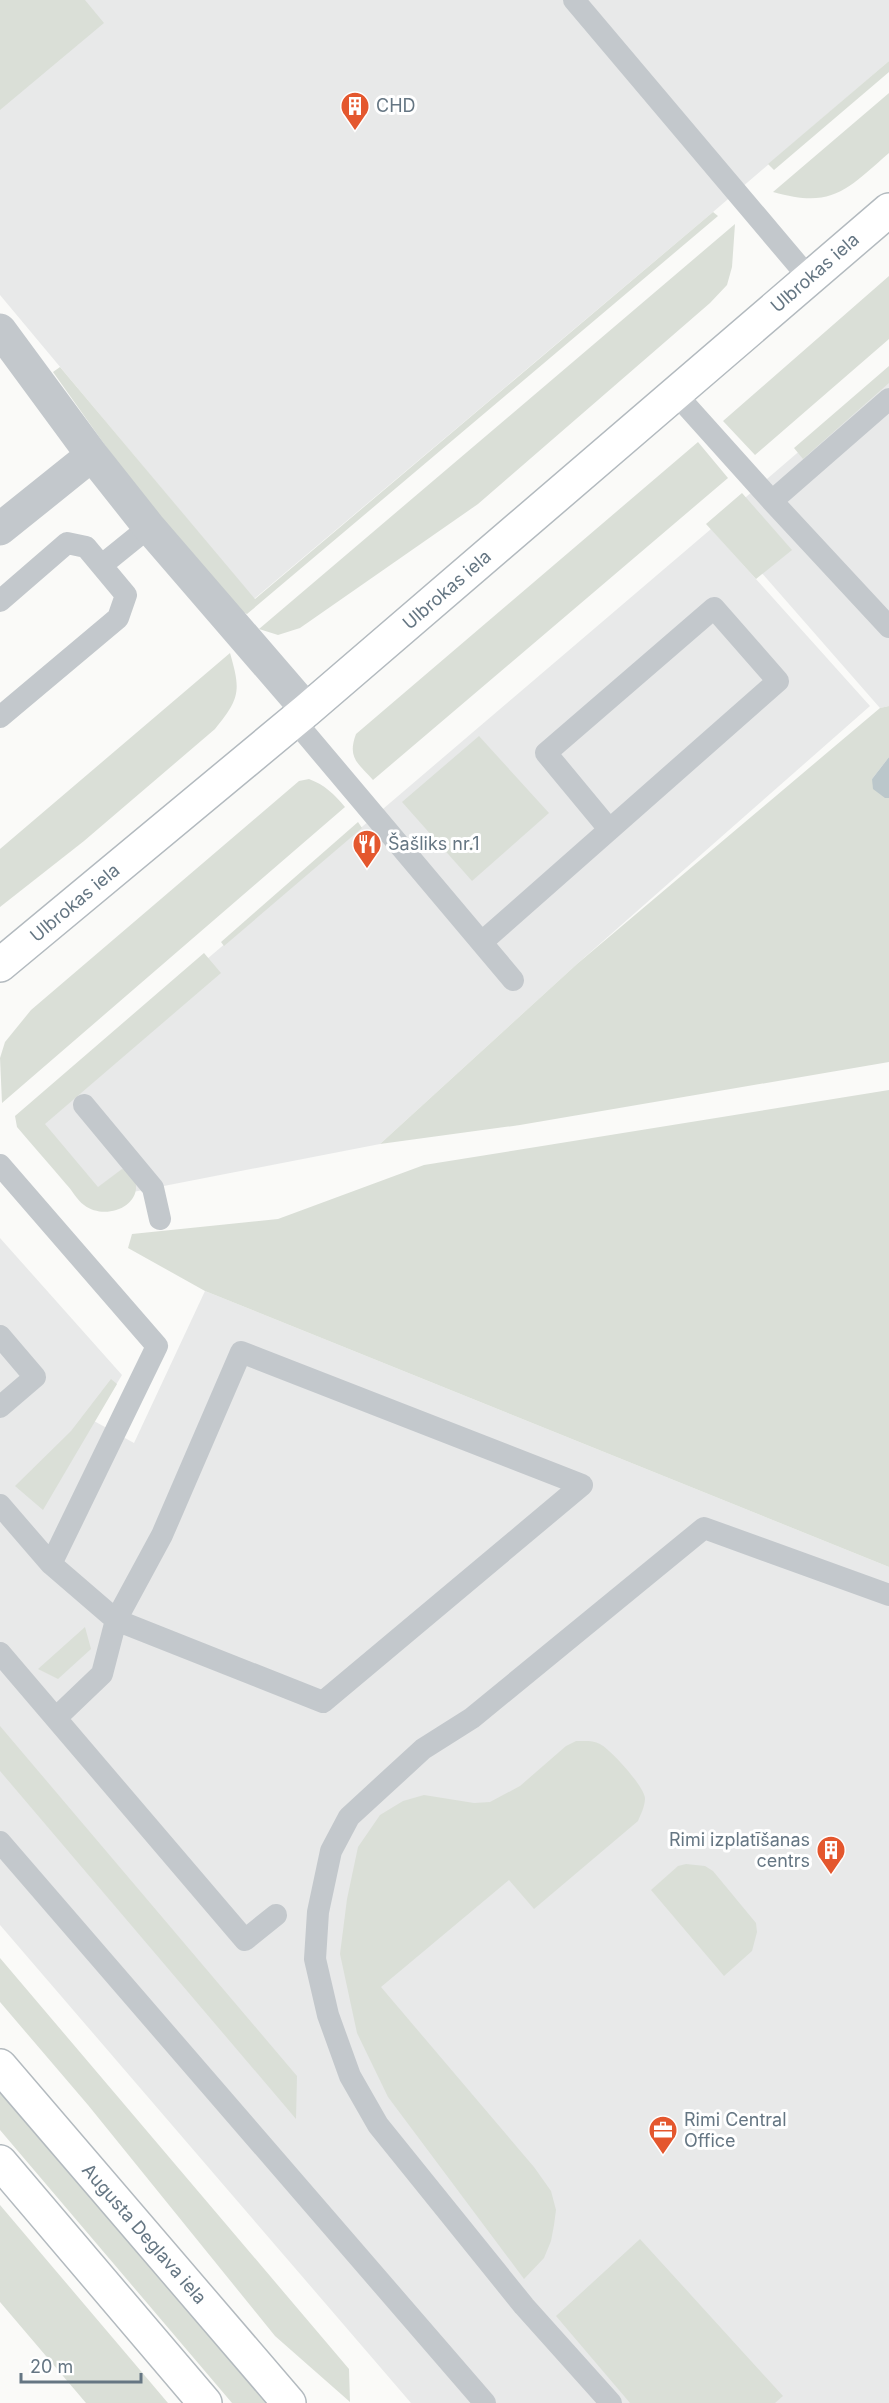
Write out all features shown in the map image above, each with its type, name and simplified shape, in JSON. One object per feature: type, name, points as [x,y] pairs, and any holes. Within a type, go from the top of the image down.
[{"type":"main road","name":"Ulbrokas iela","points":[[0,965],[301,715],[889,210]]},
{"type":"main road","name":"Augusta Deglava iela","points":[[0,2066],[289,2403]]},
{"type":"main road","points":[[0,2162],[206,2403]]},
{"type":"street","points":[[0,330],[92,455],[301,715]]},
{"type":"street","points":[[0,529],[92,455]]},
{"type":"lane","points":[[574,0],[809,278]]},
{"type":"lane","points":[[675,393],[889,627]]},
{"type":"lane","points":[[772,501],[889,399]]},
{"type":"lane","points":[[102,565],[149,527]]},
{"type":"lane","points":[[0,601],[67,543],[86,547],[126,595],[118,618],[0,717]]},
{"type":"lane","points":[[482,942],[778,681],[714,608],[546,753],[609,829]]},
{"type":"lane","points":[[301,715],[513,980]]},
{"type":"lane","points":[[84,1105],[153,1188],[160,1219]]},
{"type":"lane","points":[[0,1166],[157,1346],[51,1564]]},
{"type":"lane","points":[[0,1336],[35,1377],[0,1407]]},
{"type":"lane","points":[[3,1515],[51,1564],[116,1620],[323,1702],[582,1485],[241,1352],[162,1535],[116,1620],[102,1674],[56,1718]]},
{"type":"lane","points":[[611,2403],[524,2306],[378,2126],[350,2076],[328,2015],[315,1959],[318,1912],[331,1851],[349,1817],[423,1749],[472,1718],[704,1528],[889,1595]]},
{"type":"lane","points":[[0,1653],[245,1940],[276,1915]]},
{"type":"lane","points":[[0,1842],[485,2403]]},
{"type":"shaded area","points":[[0,0],[889,0],[889,61],[254,599],[0,295]]},
{"type":"shaded area","points":[[0,0],[85,0],[104,23],[0,110]]},
{"type":"shaded area","points":[[889,61],[889,72],[774,170],[768,164]]},
{"type":"shaded area","points":[[889,93],[889,153],[861,177],[837,193],[825,197],[793,197],[773,192]]},
{"type":"shaded area","points":[[713,212],[718,216],[247,614],[240,611],[155,512],[53,372],[60,367],[255,599]]},
{"type":"shaded area","points":[[735,224],[732,267],[727,285],[710,303],[478,504],[300,628],[278,635],[259,629]]},
{"type":"shaded area","points":[[889,276],[889,339],[755,455],[723,421]]},
{"type":"shaded area","points":[[889,366],[889,383],[803,459],[794,448]]},
{"type":"shaded area","points":[[889,374],[889,706],[880,708],[717,522]]},
{"type":"shaded area","points":[[698,442],[728,478],[373,780],[353,755],[356,734]]},
{"type":"shaded area","points":[[742,493],[792,550],[756,579],[706,524]]},
{"type":"shaded area","points":[[711,529],[870,706],[577,964],[380,1144],[92,1200],[22,1117]]},
{"type":"shaded area","points":[[230,653],[236,677],[236,694],[234,701],[215,729],[84,841],[0,907],[0,849]]},
{"type":"shaded area","points":[[889,706],[889,757],[872,779],[885,797],[889,798],[889,1062],[520,1125],[380,1144],[577,964],[880,708]]},
{"type":"shaded area","points":[[479,736],[549,813],[472,881],[402,802]]},
{"type":"shaded area","points":[[889,757],[889,798],[885,798],[873,789],[872,779]]},
{"type":"shaded area","points":[[309,779],[329,790],[345,807],[2,1103],[0,1058],[5,1042],[31,1010],[299,781]]},
{"type":"shaded area","points":[[358,822],[362,828],[224,946],[221,942]]},
{"type":"shaded area","points":[[204,953],[221,973],[45,1124],[98,1187],[122,1169],[131,1171],[136,1182],[131,1201],[114,1211],[93,1210],[79,1200],[17,1127],[15,1116]]},
{"type":"shaded area","points":[[889,1090],[889,1567],[205,1291],[128,1248],[132,1234],[278,1219],[424,1165]]},
{"type":"shaded area","points":[[0,1238],[122,1375],[94,1421],[134,1443],[205,1291],[889,1567],[889,2403],[411,2403],[0,1925]]},
{"type":"shaded area","points":[[111,1379],[117,1384],[43,1510],[15,1486],[71,1431]]},
{"type":"shaded area","points":[[85,1627],[91,1649],[58,1679],[38,1669]]},
{"type":"shaded area","points":[[0,1726],[297,2076],[296,2119],[0,1771]]},
{"type":"shaded area","points":[[576,1741],[591,1741],[600,1744],[633,1777],[645,1798],[638,1821],[534,1909],[509,1880],[381,1987],[534,2167],[551,2191],[556,2210],[551,2241],[544,2258],[524,2279],[388,2097],[357,2033],[340,1954],[347,1899],[358,1847],[380,1815],[403,1801],[424,1795],[474,1803],[490,1802],[520,1786],[566,1746]]},
{"type":"shaded area","points":[[686,1864],[705,1866],[713,1871],[756,1923],[757,1932],[752,1951],[724,1976],[651,1890],[678,1866]]},
{"type":"shaded area","points":[[0,1958],[349,2369],[350,2402],[275,2336],[88,2105],[0,2002]]},
{"type":"shaded area","points":[[0,2077],[269,2403],[232,2403],[0,2130]]},
{"type":"shaded area","points":[[0,2205],[168,2403],[86,2403],[0,2302]]},
{"type":"shaded area","points":[[640,2239],[783,2396],[775,2403],[630,2403],[556,2316]]},
{"type":"place","name":"CHD","points":[[355,132]]},
{"type":"place","name":"Šašliks nr.1","points":[[367,870]]},
{"type":"place","name":"Rimi izplatīšanas centrs","points":[[831,1876]]},
{"type":"place","name":"Rimi Central Office","points":[[663,2156]]}]
